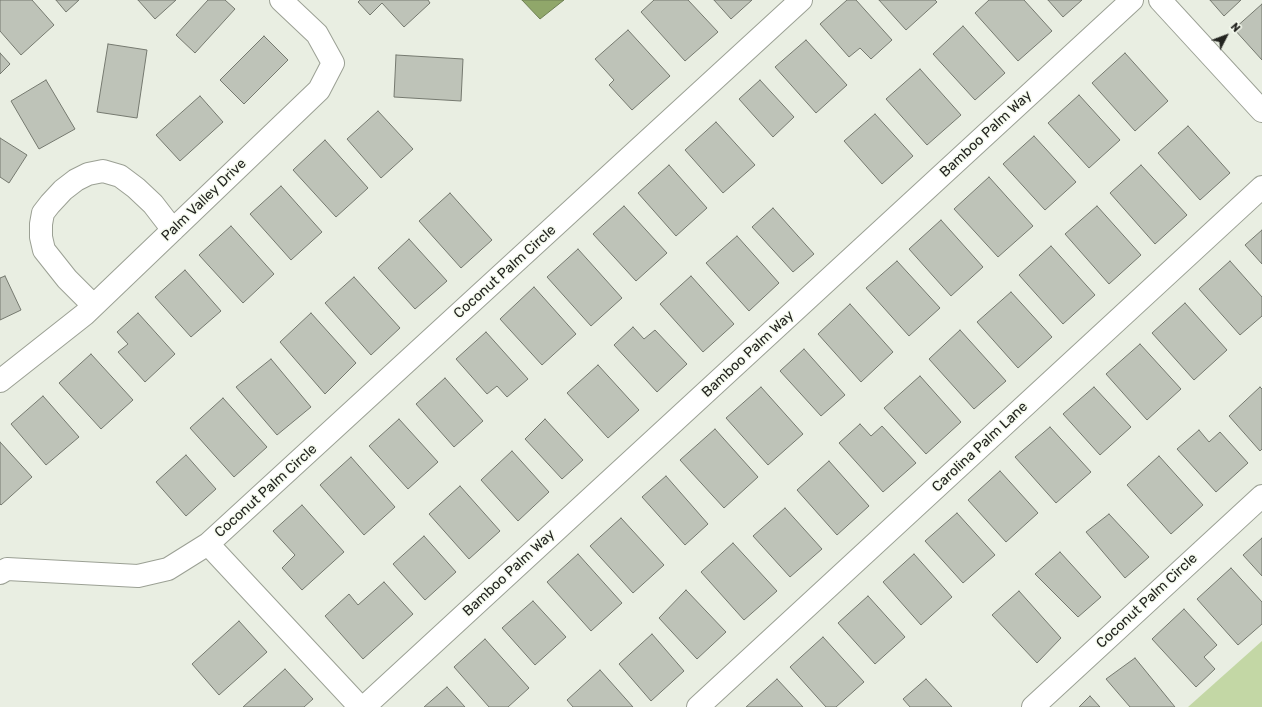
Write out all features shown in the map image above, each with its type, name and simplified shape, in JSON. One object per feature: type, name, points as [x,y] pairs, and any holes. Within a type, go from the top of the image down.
[{"type":"street","name":"Palm Valley Drive","points":[[0,381],[85,314],[319,90],[333,64],[316,34],[281,0]]},
{"type":"street","name":"Coconut Palm Circle","points":[[0,573],[7,569],[138,576],[168,570],[208,544],[801,0]]},
{"type":"street","name":"Bamboo Palm Way","points":[[364,707],[1132,0]]},
{"type":"street","points":[[1160,0],[1262,111]]},
{"type":"street","points":[[93,305],[67,279],[44,250],[41,237],[43,213],[63,190],[76,180],[88,174],[103,171],[120,176],[136,188],[153,204],[173,230]]},
{"type":"street","name":"Carolina Palm Lane","points":[[698,707],[1262,188]]},
{"type":"street","name":"Coconut Palm Circle","points":[[1033,707],[1262,496]]},
{"type":"street","name":"Coconut Palm Circle","points":[[208,544],[360,707]]},
{"type":"shaded area","points":[[522,0],[564,0],[540,19]]},
{"type":"shaded area","points":[[1262,641],[1262,707],[1188,707]]},
{"type":"building","points":[[0,0],[32,0],[54,25],[21,55],[0,31]]},
{"type":"building","points":[[56,0],[79,0],[66,12]]},
{"type":"building","points":[[138,0],[176,0],[155,19]]},
{"type":"building","points":[[208,0],[225,0],[235,9],[195,53],[176,35]]},
{"type":"building","points":[[360,0],[428,0],[430,3],[404,27],[382,3],[370,15],[358,2]]},
{"type":"building","points":[[654,0],[688,0],[718,32],[685,61],[641,12]]},
{"type":"building","points":[[714,0],[752,0],[731,19]]},
{"type":"building","points":[[847,0],[856,0],[892,40],[871,59],[860,48],[849,57],[820,24]]},
{"type":"building","points":[[879,0],[935,0],[937,2],[906,30]]},
{"type":"building","points":[[989,0],[1024,0],[1052,31],[1018,61],[975,13]]},
{"type":"building","points":[[1048,0],[1082,0],[1063,17]]},
{"type":"building","points":[[1210,0],[1241,0],[1224,16]]},
{"type":"building","points":[[1262,4],[1262,60],[1234,29]]},
{"type":"building","points":[[963,26],[1005,73],[975,100],[933,54]]},
{"type":"building","points":[[628,30],[670,76],[632,110],[609,85],[614,80],[595,59]]},
{"type":"building","points":[[264,36],[288,60],[244,104],[220,80]]},
{"type":"building","points":[[806,40],[847,85],[816,113],[775,67]]},
{"type":"building","points":[[108,44],[147,50],[137,118],[97,112]]},
{"type":"building","points":[[0,53],[10,64],[0,74]]},
{"type":"building","points":[[1125,53],[1168,101],[1135,131],[1092,83]]},
{"type":"building","points":[[396,55],[463,59],[461,101],[394,97]]},
{"type":"building","points":[[920,69],[961,115],[927,145],[886,99]]},
{"type":"building","points":[[46,80],[75,129],[39,149],[11,101]]},
{"type":"building","points":[[760,80],[794,117],[773,137],[739,99]]},
{"type":"building","points":[[1079,95],[1120,140],[1089,168],[1048,123]]},
{"type":"building","points":[[200,96],[223,122],[180,161],[156,135]]},
{"type":"building","points":[[378,111],[413,149],[381,178],[347,139]]},
{"type":"building","points":[[875,114],[913,156],[882,184],[844,141]]},
{"type":"building","points":[[716,122],[755,165],[723,193],[685,150]]},
{"type":"building","points":[[1188,126],[1230,173],[1200,200],[1158,153]]},
{"type":"building","points":[[1034,136],[1076,182],[1045,210],[1003,164]]},
{"type":"building","points":[[0,138],[27,155],[9,183],[0,177]]},
{"type":"building","points":[[325,140],[368,188],[336,217],[293,170]]},
{"type":"building","points":[[669,165],[707,208],[676,236],[638,193]]},
{"type":"building","points":[[1141,165],[1187,215],[1155,244],[1110,193]]},
{"type":"building","points":[[989,177],[1033,226],[998,257],[954,209]]},
{"type":"building","points":[[281,186],[322,232],[291,260],[250,214]]},
{"type":"building","points":[[450,193],[492,240],[461,268],[419,221]]},
{"type":"building","points":[[624,206],[667,253],[636,281],[593,234]]},
{"type":"building","points":[[1097,206],[1141,255],[1109,284],[1065,234]]},
{"type":"building","points":[[773,208],[814,254],[793,272],[752,227]]},
{"type":"building","points":[[941,220],[983,267],[951,296],[909,249]]},
{"type":"building","points":[[231,226],[274,274],[243,303],[199,255]]},
{"type":"building","points":[[1262,230],[1262,264],[1245,245]]},
{"type":"building","points":[[737,236],[779,283],[749,311],[706,263]]},
{"type":"building","points":[[409,239],[447,281],[415,309],[378,268]]},
{"type":"building","points":[[1051,246],[1095,295],[1063,324],[1019,275]]},
{"type":"building","points":[[578,249],[622,298],[591,326],[547,277]]},
{"type":"building","points":[[897,261],[940,308],[909,336],[866,288]]},
{"type":"building","points":[[1230,261],[1262,297],[1262,316],[1240,335],[1199,289]]},
{"type":"building","points":[[185,270],[221,311],[191,337],[155,297]]},
{"type":"building","points":[[5,276],[21,310],[0,320],[0,278]]},
{"type":"building","points":[[691,276],[734,324],[703,352],[660,304]]},
{"type":"building","points":[[354,277],[400,328],[371,355],[325,303]]},
{"type":"building","points":[[534,287],[576,334],[542,365],[500,319]]},
{"type":"building","points":[[1011,292],[1052,337],[1018,368],[977,322]]},
{"type":"building","points":[[1185,303],[1227,350],[1194,380],[1152,333]]},
{"type":"building","points":[[850,304],[893,352],[861,382],[818,334]]},
{"type":"building","points":[[138,313],[175,354],[145,382],[118,352],[128,344],[117,332]]},
{"type":"building","points":[[311,313],[356,363],[325,394],[280,342]]},
{"type":"building","points":[[633,327],[644,339],[655,330],[687,364],[657,392],[614,345]]},
{"type":"building","points":[[960,330],[1006,381],[974,409],[929,359]]},
{"type":"building","points":[[486,332],[528,379],[507,397],[497,386],[487,394],[456,359]]},
{"type":"building","points":[[1140,344],[1181,389],[1147,420],[1106,374]]},
{"type":"building","points":[[804,349],[845,395],[821,416],[780,371]]},
{"type":"building","points":[[91,354],[133,400],[101,429],[59,383]]},
{"type":"building","points":[[271,359],[311,407],[277,435],[236,387]]},
{"type":"building","points":[[598,365],[639,410],[608,438],[567,393]]},
{"type":"building","points":[[920,376],[961,422],[926,454],[884,408]]},
{"type":"building","points":[[445,378],[483,421],[454,447],[416,404]]},
{"type":"building","points":[[761,387],[803,434],[768,465],[726,418]]},
{"type":"building","points":[[1094,387],[1131,427],[1100,455],[1063,414]]},
{"type":"building","points":[[1260,387],[1262,389],[1262,449],[1260,451],[1229,416]]},
{"type":"building","points":[[43,396],[79,437],[46,465],[11,424]]},
{"type":"building","points":[[223,398],[267,447],[234,477],[190,428]]},
{"type":"building","points":[[399,419],[438,462],[408,489],[369,446]]},
{"type":"building","points":[[545,419],[583,460],[562,479],[525,439]]},
{"type":"building","points":[[860,424],[871,436],[882,426],[916,463],[883,492],[839,443]]},
{"type":"building","points":[[1050,427],[1091,472],[1056,503],[1015,457]]},
{"type":"building","points":[[715,429],[758,477],[724,508],[680,460]]},
{"type":"building","points":[[1199,430],[1209,442],[1220,432],[1248,463],[1216,492],[1177,449]]},
{"type":"building","points":[[0,442],[32,477],[1,505],[0,504]]},
{"type":"building","points":[[512,451],[549,492],[518,521],[481,480]]},
{"type":"building","points":[[186,455],[216,489],[186,516],[156,482]]},
{"type":"building","points":[[1159,456],[1203,505],[1171,534],[1127,485]]},
{"type":"building","points":[[351,457],[395,507],[364,535],[320,485]]},
{"type":"building","points":[[829,461],[869,506],[837,535],[797,490]]},
{"type":"building","points":[[1000,471],[1038,513],[1006,542],[968,500]]},
{"type":"building","points":[[666,476],[708,524],[685,545],[642,497]]},
{"type":"building","points":[[460,486],[500,531],[469,559],[429,514]]},
{"type":"building","points":[[302,505],[344,552],[302,590],[282,568],[295,555],[273,531]]},
{"type":"building","points":[[785,508],[822,549],[790,577],[753,536]]},
{"type":"building","points":[[957,513],[995,555],[963,583],[925,541]]},
{"type":"building","points":[[1109,514],[1149,557],[1125,578],[1086,532]]},
{"type":"building","points":[[621,518],[664,565],[633,593],[590,546]]},
{"type":"building","points":[[424,536],[456,572],[425,600],[393,564]]},
{"type":"building","points":[[1262,538],[1262,576],[1243,555]]},
{"type":"building","points":[[733,543],[777,591],[744,620],[701,572]]},
{"type":"building","points":[[1060,552],[1101,597],[1078,617],[1035,574]]},
{"type":"building","points":[[578,554],[622,603],[591,631],[547,582]]},
{"type":"building","points":[[914,554],[952,597],[921,625],[883,582]]},
{"type":"building","points":[[1231,568],[1262,602],[1262,624],[1238,645],[1197,599]]},
{"type":"building","points":[[384,582],[413,614],[363,659],[325,616],[349,594],[358,605]]},
{"type":"building","points":[[686,590],[726,632],[697,659],[659,618]]},
{"type":"building","points":[[1019,591],[1061,638],[1037,663],[992,615]]},
{"type":"building","points":[[868,596],[905,637],[875,664],[838,623]]},
{"type":"building","points":[[533,601],[566,637],[535,665],[502,628]]},
{"type":"building","points":[[1184,609],[1217,645],[1204,657],[1215,669],[1196,687],[1152,639]]},
{"type":"building","points":[[239,621],[267,652],[219,695],[192,664]]},
{"type":"building","points":[[652,634],[684,671],[651,701],[619,664]]},
{"type":"building","points":[[823,637],[864,682],[836,707],[826,707],[790,667]]},
{"type":"building","points":[[485,639],[529,688],[508,707],[489,707],[454,667]]},
{"type":"building","points":[[1135,658],[1175,707],[1130,707],[1106,679]]},
{"type":"building","points":[[285,669],[313,699],[304,707],[243,707]]},
{"type":"building","points":[[600,670],[633,707],[573,707],[567,700]]},
{"type":"building","points":[[777,679],[803,707],[746,707]]},
{"type":"building","points":[[926,679],[952,707],[910,707],[903,699]]},
{"type":"building","points":[[447,687],[465,707],[424,707]]},
{"type":"building","points":[[1090,696],[1100,707],[1079,707]]}]
